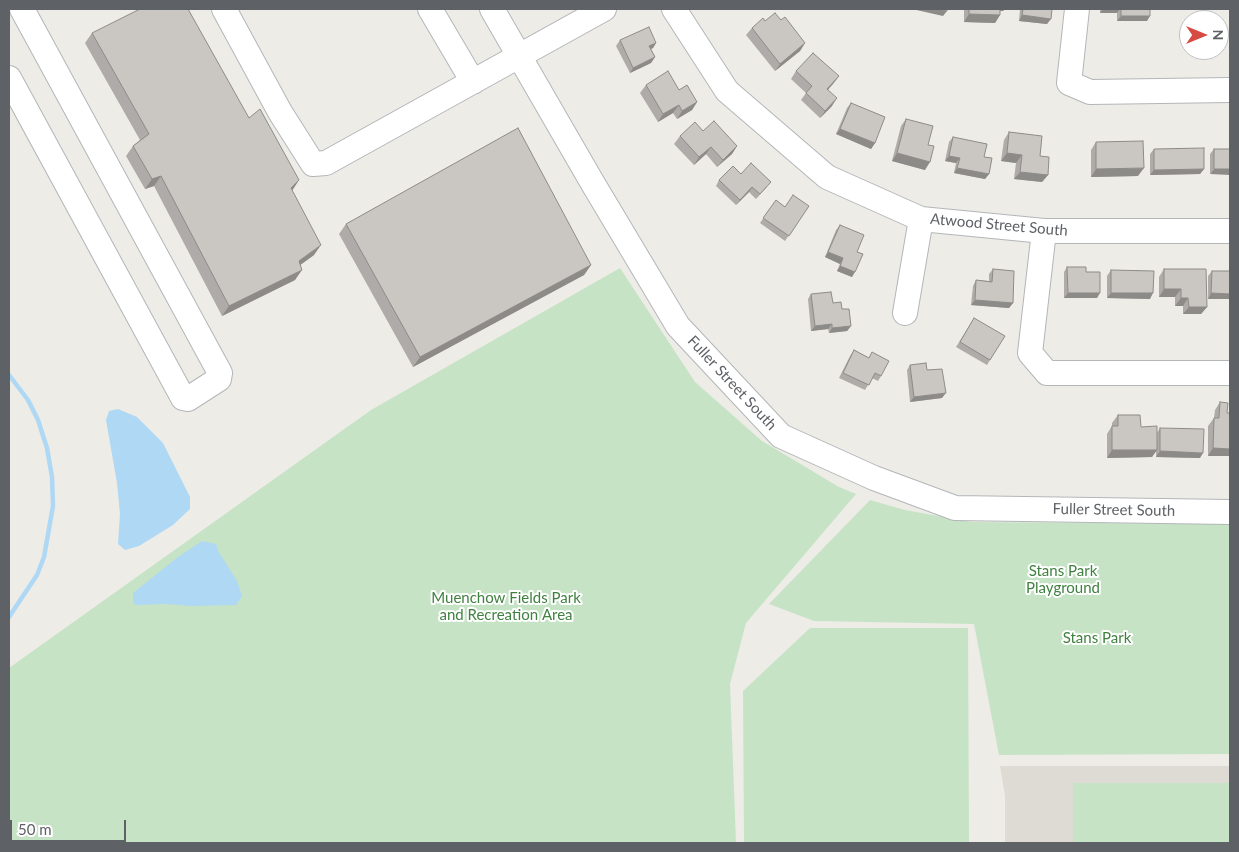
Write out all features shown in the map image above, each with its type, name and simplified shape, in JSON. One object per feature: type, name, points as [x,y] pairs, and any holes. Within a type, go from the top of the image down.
[{"type":"street","points":[[9,78],[183,398],[188,399],[219,379],[220,373],[22,9]]},
{"type":"street","points":[[224,9],[280,112],[313,164],[326,163],[604,9]]},
{"type":"street","points":[[430,9],[473,82]]},
{"type":"street","name":"Fuller Street South","points":[[492,9],[678,326],[782,436],[874,478],[955,508],[1230,512]]},
{"type":"street","name":"Atwood Street South","points":[[674,9],[727,91],[827,176],[921,219],[1044,231],[1230,231]]},
{"type":"street","points":[[1077,9],[1069,83],[1090,92],[1230,90]]},
{"type":"street","points":[[905,314],[921,219]]},
{"type":"street","points":[[1044,231],[1030,353],[1047,374],[1230,373]]},
{"type":"shaded area","points":[[1000,766],[1230,766],[1230,843],[1005,843],[1005,796]]},
{"type":"green space","name":"Muenchow Fields Park and Recreation Area","points":[[620,268],[695,382],[762,441],[839,487],[856,494],[746,623],[730,684],[736,843],[9,843],[9,668],[371,410]]},
{"type":"green space","name":"Stans Park","points":[[870,500],[905,510],[972,522],[1230,524],[1230,754],[999,755],[974,624],[814,621],[769,604]]},
{"type":"green space","points":[[810,628],[968,628],[969,843],[744,843],[743,691]]},
{"type":"green space","points":[[1073,783],[1230,783],[1230,843],[1073,843]]},
{"type":"water","points":[[118,409],[137,417],[163,443],[190,497],[190,509],[173,525],[139,546],[125,550],[118,544],[120,514],[117,483],[106,420],[109,411]]},
{"type":"water","points":[[202,541],[216,544],[218,551],[237,581],[242,596],[236,605],[136,605],[133,602],[133,593],[178,557]]},
{"type":"building","points":[[140,9],[188,9],[249,118],[260,109],[299,180],[291,188],[321,245],[299,261],[302,270],[229,306],[161,176],[152,179],[133,146],[149,134],[92,33]]},
{"type":"building","points":[[969,9],[1000,9],[1000,15],[969,14]]},
{"type":"building","points":[[1023,9],[1052,9],[1051,19],[1022,15]]},
{"type":"building","points":[[1121,9],[1150,9],[1150,16],[1121,16]]},
{"type":"building","points":[[775,13],[781,20],[785,17],[805,43],[780,64],[752,28],[763,18],[765,21]]},
{"type":"building","points":[[649,27],[656,43],[649,46],[655,57],[633,68],[620,40]]},
{"type":"building","points":[[813,53],[839,76],[827,89],[837,98],[825,111],[806,93],[812,86],[796,71]]},
{"type":"building","points":[[668,71],[679,90],[687,85],[697,102],[682,111],[679,105],[663,114],[646,85]]},
{"type":"building","points":[[851,103],[885,117],[875,143],[840,129]]},
{"type":"building","points":[[906,119],[933,126],[928,145],[934,146],[930,162],[897,153]]},
{"type":"building","points":[[714,121],[737,146],[723,160],[711,147],[699,157],[680,136],[695,122],[703,131]]},
{"type":"building","points":[[518,128],[591,265],[420,357],[346,224]]},
{"type":"building","points":[[1009,132],[1042,136],[1040,156],[1049,157],[1048,175],[1020,172],[1022,155],[1007,153]]},
{"type":"building","points":[[953,137],[987,144],[984,157],[992,158],[989,174],[957,168],[960,158],[949,156]]},
{"type":"building","points":[[1143,141],[1144,168],[1096,169],[1096,142]]},
{"type":"building","points":[[1204,148],[1204,169],[1154,170],[1154,149]]},
{"type":"building","points":[[1214,149],[1230,149],[1230,169],[1214,169]]},
{"type":"building","points":[[751,163],[771,182],[760,194],[752,187],[740,200],[719,180],[733,166],[741,174]]},
{"type":"building","points":[[793,195],[809,206],[789,236],[763,218],[776,200],[785,207]]},
{"type":"building","points":[[840,225],[864,235],[857,252],[863,254],[855,272],[840,266],[843,258],[828,252]]},
{"type":"building","points":[[1067,267],[1086,267],[1086,272],[1100,272],[1100,293],[1068,293]]},
{"type":"building","points":[[993,269],[1014,271],[1013,303],[975,300],[976,280],[992,282]]},
{"type":"building","points":[[1164,269],[1206,269],[1207,307],[1189,307],[1188,298],[1181,298],[1181,289],[1164,289]]},
{"type":"building","points":[[1111,270],[1154,271],[1153,293],[1111,293]]},
{"type":"building","points":[[1212,271],[1230,271],[1230,294],[1211,293]]},
{"type":"building","points":[[831,292],[833,303],[841,302],[842,309],[849,309],[851,326],[832,328],[832,324],[815,326],[811,294]]},
{"type":"building","points":[[974,318],[1005,336],[990,360],[960,342]]},
{"type":"building","points":[[854,350],[869,358],[872,352],[889,361],[881,376],[875,373],[869,385],[843,373]]},
{"type":"building","points":[[926,363],[927,370],[942,369],[946,393],[914,397],[910,365]]},
{"type":"building","points":[[1220,402],[1228,403],[1227,413],[1230,413],[1230,449],[1213,448],[1214,418],[1219,418]]},
{"type":"building","points":[[1118,415],[1140,415],[1141,427],[1157,426],[1157,450],[1112,450],[1112,426],[1118,426]]},
{"type":"building","points":[[1160,428],[1204,429],[1203,453],[1160,451]]},
{"type":"waterway","points":[[9,375],[28,400],[38,420],[47,448],[52,477],[53,506],[44,557],[37,575],[9,617]]},
{"type":"park label","name":"Stans Park Playground","points":[[1063,580]]}]
